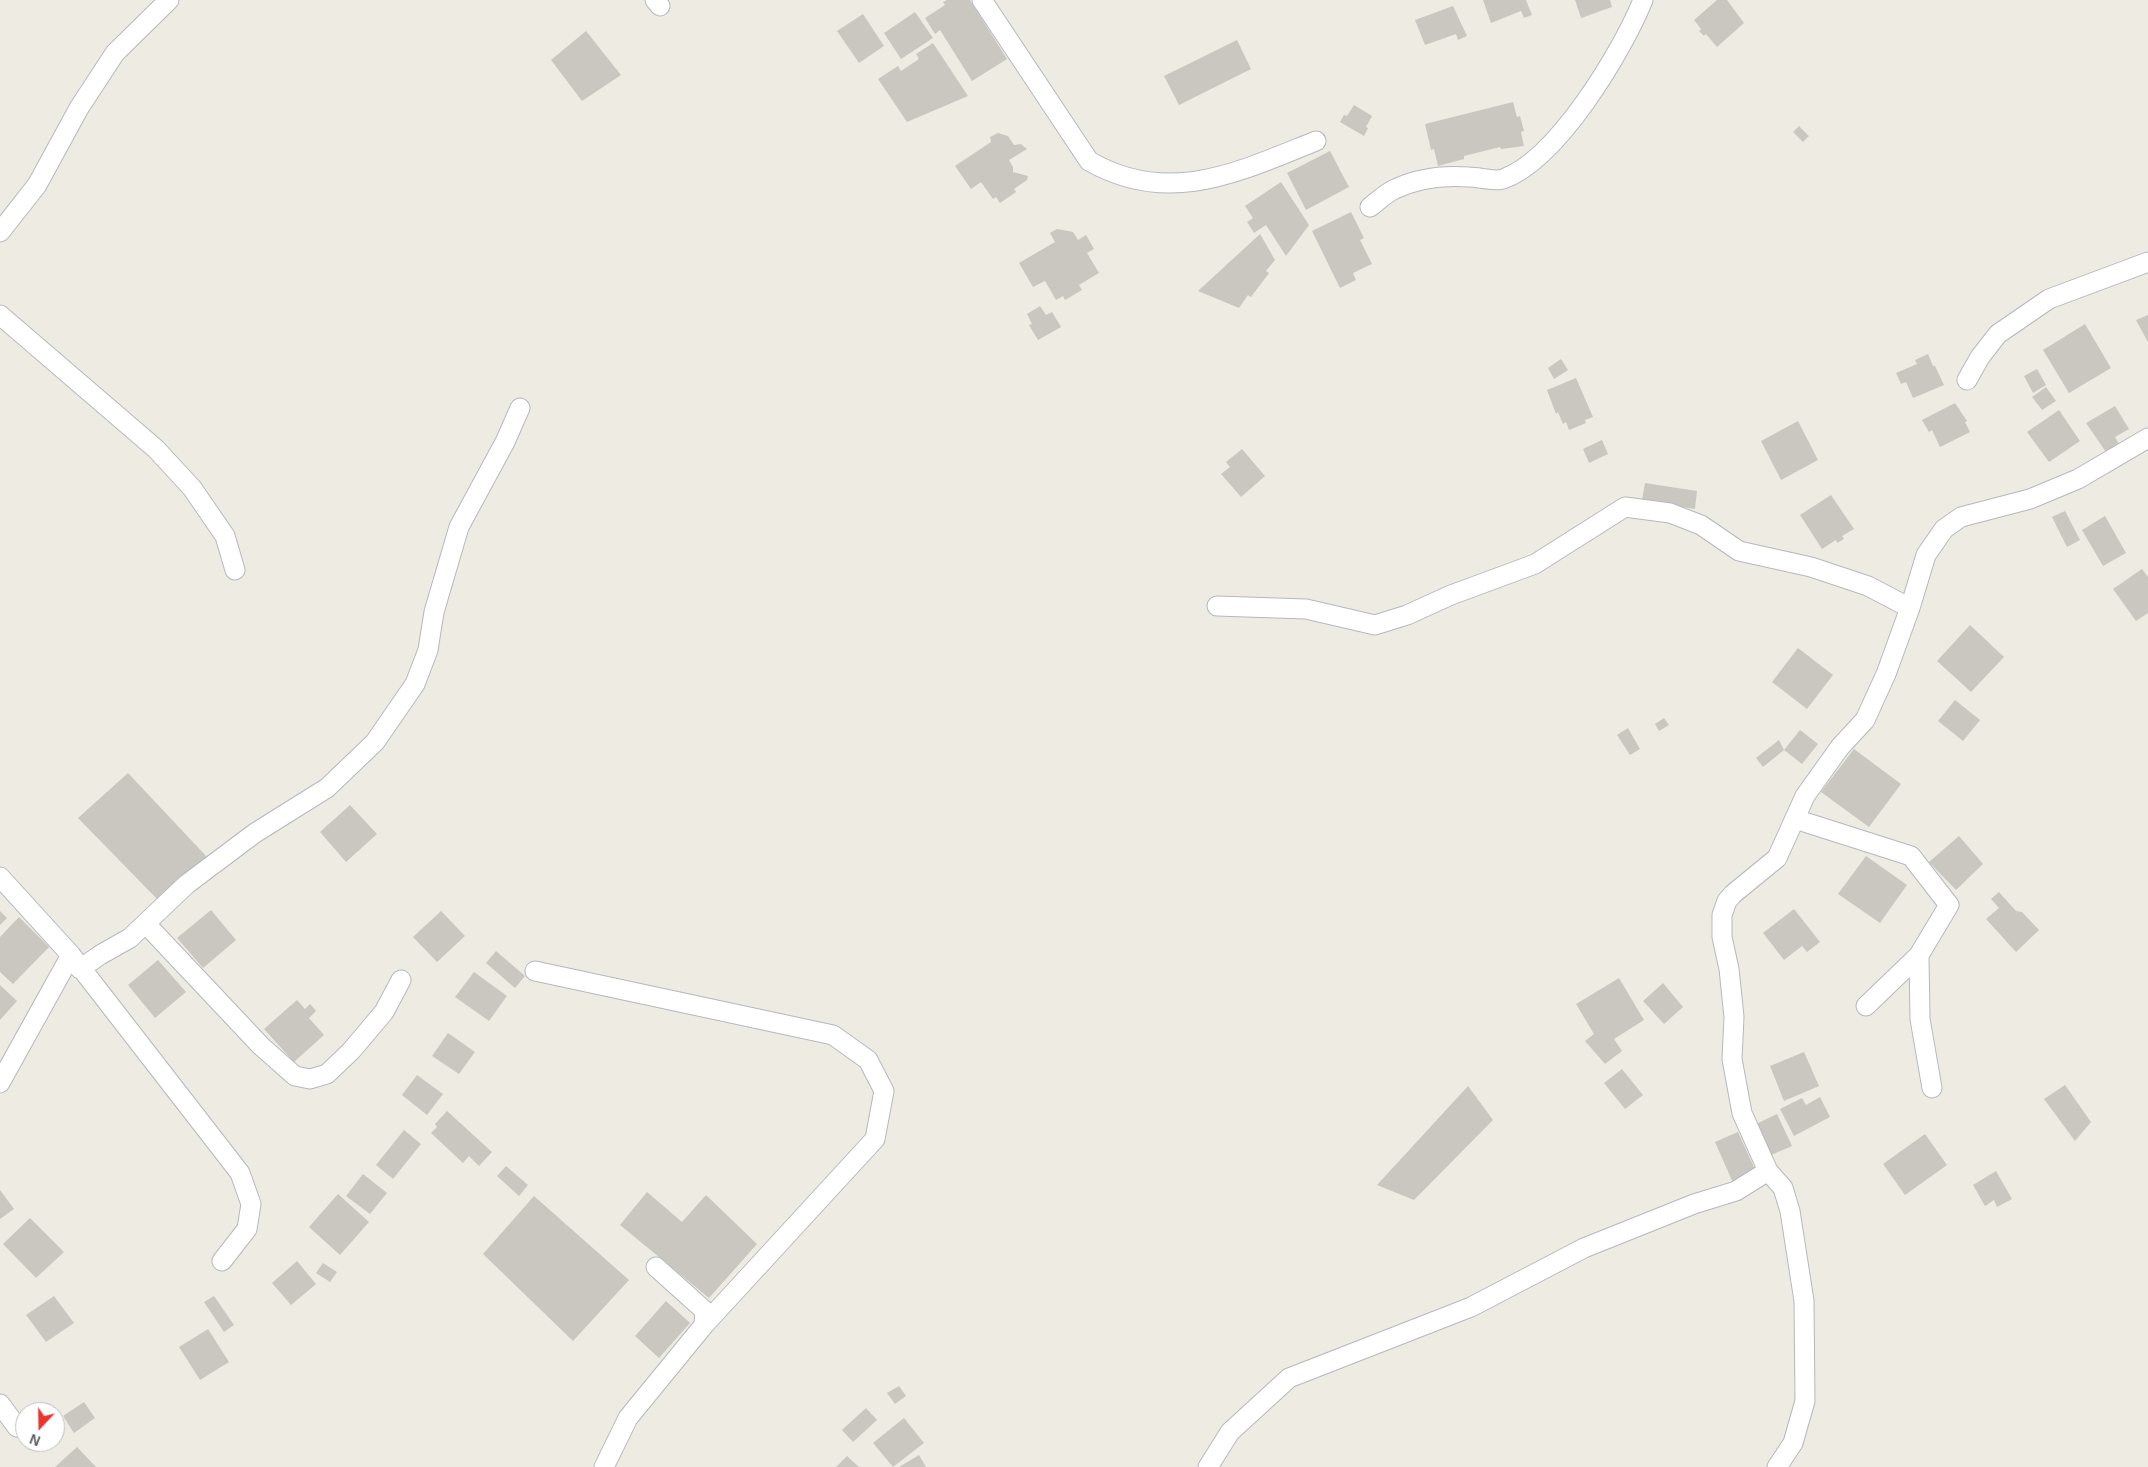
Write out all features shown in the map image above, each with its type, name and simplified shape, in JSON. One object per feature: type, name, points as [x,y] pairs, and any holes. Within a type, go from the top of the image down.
[{"type":"street","points":[[982,0],[1089,161],[1106,170],[1134,180],[1184,184],[1238,171],[1316,141]]},
{"type":"street","points":[[1370,207],[1395,189],[1424,180],[1446,176],[1501,180],[1524,167],[1560,135],[1585,102],[1621,46],[1643,0]]},
{"type":"street","points":[[2,227],[37,185],[79,108],[115,53],[161,2]]},
{"type":"street","points":[[1967,380],[1980,357],[1998,334],[2049,299],[2148,262]]},
{"type":"street","points":[[0,315],[156,449],[192,488],[225,536],[235,570]]},
{"type":"street","points":[[0,1082],[75,962],[100,954],[130,938],[187,884],[255,833],[328,788],[375,742],[415,684],[428,650],[434,612],[459,527],[480,484],[505,442],[520,408]]},
{"type":"street","points":[[1777,1467],[1793,1443],[1805,1401],[1804,1301],[1790,1211],[1783,1188],[1768,1171],[1742,1113],[1734,1068],[1733,1007],[1729,969],[1722,937],[1722,915],[1727,901],[1777,858],[1811,788],[1840,747],[1865,720],[1886,674],[1910,608],[1926,555],[1944,529],[1962,517],[2030,499],[2078,479],[2148,438]]},
{"type":"street","points":[[1217,606],[1306,609],[1375,625],[1407,615],[1535,564],[1625,507],[1670,513],[1701,525],[1739,551],[1820,570],[1868,586],[1910,608]]},
{"type":"street","points":[[1795,819],[1911,856],[1949,906],[1919,955],[1866,1006]]},
{"type":"street","points":[[0,877],[75,962],[240,1173],[251,1204],[247,1229],[222,1261]]},
{"type":"street","points":[[146,924],[261,1046],[294,1076],[310,1079],[327,1074],[384,1012],[401,980]]},
{"type":"street","points":[[1919,955],[1920,1019],[1932,1088]]},
{"type":"street","points":[[535,971],[833,1035],[868,1060],[884,1091],[875,1139],[704,1325],[628,1418],[604,1467]]},
{"type":"street","points":[[1208,1467],[1230,1432],[1290,1378],[1471,1307],[1584,1248],[1694,1204],[1736,1191],[1768,1171]]},
{"type":"street","points":[[656,1267],[704,1310],[704,1325]]},
{"type":"street","points":[[0,1404],[15,1424]]},
{"type":"building","points":[[947,0],[970,0],[1007,59],[972,81],[940,30],[935,34],[925,18],[945,5],[943,2]]},
{"type":"building","points":[[1483,0],[1526,0],[1532,15],[1524,18],[1521,11],[1491,23]]},
{"type":"building","points":[[1575,0],[1610,0],[1612,7],[1581,18]]},
{"type":"building","points":[[1717,0],[1727,0],[1744,23],[1717,47],[1706,34],[1704,36],[1699,31],[1701,29],[1694,20]]},
{"type":"building","points":[[1453,6],[1467,36],[1458,40],[1456,34],[1425,45],[1415,20]]},
{"type":"building","points":[[915,12],[933,38],[901,59],[884,33]]},
{"type":"building","points":[[863,14],[884,46],[859,63],[837,31]]},
{"type":"building","points":[[586,31],[621,75],[582,101],[551,60]]},
{"type":"building","points":[[1237,40],[1251,69],[1179,105],[1164,76]]},
{"type":"building","points":[[933,43],[968,96],[907,122],[878,79],[898,66],[901,71],[919,59],[916,54]]},
{"type":"building","points":[[1513,102],[1517,117],[1520,116],[1524,131],[1521,132],[1524,146],[1501,149],[1500,147],[1464,156],[1464,159],[1438,166],[1434,149],[1431,150],[1425,124]]},
{"type":"building","points":[[1354,105],[1372,116],[1364,136],[1340,122],[1344,115],[1347,116]]},
{"type":"building","points":[[1799,126],[1809,136],[1803,142],[1793,132]]},
{"type":"building","points":[[998,133],[1008,136],[1014,145],[1021,144],[1027,149],[1009,160],[1013,167],[1013,172],[1028,176],[1027,180],[1014,189],[1016,192],[1000,203],[996,197],[993,199],[981,182],[971,189],[955,166],[991,142],[990,137]]},
{"type":"building","points":[[1330,151],[1349,187],[1306,210],[1287,173]]},
{"type":"building","points":[[1281,182],[1309,225],[1286,256],[1266,225],[1254,233],[1247,222],[1253,218],[1245,206]]},
{"type":"building","points":[[1351,212],[1364,238],[1360,240],[1372,264],[1353,273],[1356,280],[1340,288],[1312,231]]},
{"type":"building","points":[[1057,229],[1073,232],[1078,240],[1086,235],[1094,249],[1087,253],[1099,273],[1079,285],[1082,290],[1065,300],[1063,296],[1056,300],[1045,281],[1033,287],[1019,263],[1055,242],[1050,233]]},
{"type":"building","points":[[1260,234],[1275,260],[1266,271],[1269,273],[1251,297],[1248,295],[1239,308],[1198,291]]},
{"type":"building","points":[[1040,306],[1046,315],[1052,312],[1061,327],[1038,340],[1029,325],[1032,324],[1027,314]]},
{"type":"building","points":[[2148,315],[2148,342],[2136,320]]},
{"type":"building","points":[[2085,324],[2111,368],[2069,393],[2043,350]]},
{"type":"building","points":[[1928,354],[1944,385],[1913,398],[1906,382],[1901,384],[1896,373],[1917,364],[1915,360]]},
{"type":"building","points":[[1561,359],[1568,370],[1554,379],[1548,368]]},
{"type":"building","points":[[2037,369],[2046,385],[2033,393],[2024,376]]},
{"type":"building","points":[[1576,378],[1593,417],[1585,420],[1586,423],[1569,430],[1566,422],[1563,424],[1558,412],[1556,414],[1547,390]]},
{"type":"building","points":[[2046,387],[2056,401],[2042,410],[2032,397]]},
{"type":"building","points":[[1955,403],[1967,421],[1965,422],[1970,432],[1940,447],[1932,430],[1929,432],[1922,420]]},
{"type":"building","points":[[2115,406],[2129,429],[2115,437],[2119,444],[2106,452],[2086,423]]},
{"type":"building","points":[[2059,410],[2080,441],[2049,462],[2027,432]]},
{"type":"building","points":[[1798,421],[1818,460],[1781,480],[1761,441]]},
{"type":"building","points":[[1602,440],[1608,454],[1589,463],[1583,449]]},
{"type":"building","points":[[1242,449],[1265,476],[1241,497],[1221,474],[1230,467],[1226,462]]},
{"type":"building","points":[[1645,483],[1697,491],[1695,509],[1642,500]]},
{"type":"building","points":[[1831,495],[1854,529],[1842,536],[1844,539],[1837,543],[1836,540],[1822,549],[1800,515]]},
{"type":"building","points":[[2065,511],[2080,540],[2067,547],[2052,517]]},
{"type":"building","points":[[2105,516],[2126,553],[2103,566],[2082,530]]},
{"type":"building","points":[[2142,569],[2148,577],[2148,613],[2136,621],[2113,589]]},
{"type":"building","points":[[1970,625],[2004,657],[1971,692],[1937,661]]},
{"type":"building","points":[[1798,648],[1833,675],[1807,709],[1772,682]]},
{"type":"building","points":[[1955,700],[1980,720],[1963,741],[1938,721]]},
{"type":"building","points":[[1664,718],[1669,725],[1659,731],[1655,724]]},
{"type":"building","points":[[1628,728],[1640,749],[1630,755],[1617,735]]},
{"type":"building","points":[[1800,730],[1818,744],[1802,764],[1784,750]]},
{"type":"building","points":[[1779,740],[1784,750],[1763,767],[1756,758]]},
{"type":"building","points":[[1854,749],[1901,784],[1869,827],[1821,792]]},
{"type":"building","points":[[128,773],[207,857],[159,901],[78,818]]},
{"type":"building","points":[[350,805],[377,834],[346,862],[320,832]]},
{"type":"building","points":[[1959,836],[1983,864],[1956,890],[1929,862]]},
{"type":"building","points":[[1866,856],[1907,885],[1880,923],[1838,894]]},
{"type":"building","points":[[1999,892],[2016,911],[2022,912],[2039,930],[2016,952],[1986,919],[1999,908],[1991,899]]},
{"type":"building","points":[[1794,909],[1820,942],[1807,952],[1802,946],[1784,960],[1763,933]]},
{"type":"building","points":[[211,910],[236,940],[203,968],[177,938]]},
{"type":"building","points":[[0,911],[7,918],[0,925]]},
{"type":"building","points":[[441,911],[465,936],[437,962],[413,937]]},
{"type":"building","points":[[19,917],[49,947],[13,984],[0,972],[0,937]]},
{"type":"building","points":[[496,951],[525,976],[515,988],[486,963]]},
{"type":"building","points":[[158,960],[186,992],[155,1018],[128,985]]},
{"type":"building","points":[[474,972],[507,996],[489,1021],[455,997]]},
{"type":"building","points":[[1619,978],[1644,1020],[1614,1039],[1622,1051],[1605,1064],[1585,1041],[1594,1034],[1576,1004]]},
{"type":"building","points":[[1663,983],[1683,1007],[1664,1024],[1643,1001]]},
{"type":"building","points":[[0,985],[17,1001],[0,1020]]},
{"type":"building","points":[[297,1000],[305,1009],[310,1004],[316,1011],[309,1018],[324,1035],[294,1062],[264,1029]]},
{"type":"building","points":[[448,1033],[475,1052],[459,1074],[432,1056]]},
{"type":"building","points":[[1804,1052],[1819,1086],[1784,1101],[1770,1066]]},
{"type":"building","points":[[1622,1069],[1643,1095],[1625,1109],[1604,1083]]},
{"type":"building","points":[[417,1075],[443,1094],[427,1115],[402,1095]]},
{"type":"building","points":[[2065,1085],[2091,1122],[2075,1141],[2044,1099]]},
{"type":"building","points":[[1468,1086],[1493,1120],[1414,1200],[1377,1185]]},
{"type":"building","points":[[1820,1097],[1830,1117],[1794,1136],[1780,1109],[1802,1098],[1806,1105]]},
{"type":"building","points":[[447,1111],[492,1152],[479,1166],[469,1156],[463,1163],[431,1133],[437,1127],[435,1124]]},
{"type":"building","points":[[1777,1114],[1792,1146],[1771,1155],[1756,1124]]},
{"type":"building","points":[[404,1130],[421,1144],[393,1179],[376,1165]]},
{"type":"building","points":[[1738,1132],[1757,1174],[1734,1185],[1715,1142]]},
{"type":"building","points":[[1925,1134],[1947,1165],[1905,1195],[1883,1164]]},
{"type":"building","points":[[506,1166],[528,1185],[519,1196],[497,1176]]},
{"type":"building","points":[[1996,1171],[2012,1199],[1997,1207],[1994,1200],[1985,1206],[1973,1185]]},
{"type":"building","points":[[363,1174],[387,1193],[370,1214],[346,1196]]},
{"type":"building","points":[[0,1190],[14,1209],[0,1219]]},
{"type":"building","points":[[647,1192],[682,1222],[706,1195],[757,1244],[709,1298],[620,1225]]},
{"type":"building","points":[[338,1194],[369,1222],[340,1255],[309,1227]]},
{"type":"building","points":[[534,1196],[629,1280],[573,1341],[483,1254]]},
{"type":"building","points":[[30,1218],[64,1252],[36,1278],[3,1244]]},
{"type":"building","points":[[297,1261],[316,1284],[291,1305],[272,1283]]},
{"type":"building","points":[[323,1263],[337,1272],[330,1282],[316,1273]]},
{"type":"building","points":[[54,1296],[74,1323],[46,1342],[26,1315]]},
{"type":"building","points":[[214,1296],[234,1325],[224,1332],[204,1302]]},
{"type":"building","points":[[666,1301],[690,1323],[659,1358],[635,1336]]},
{"type":"building","points":[[208,1329],[229,1362],[200,1380],[179,1347]]},
{"type":"building","points":[[899,1386],[906,1396],[895,1404],[887,1393]]},
{"type":"building","points":[[84,1402],[95,1418],[74,1433],[65,1419],[65,1415]]},
{"type":"building","points":[[866,1408],[877,1420],[853,1442],[842,1430]]},
{"type":"building","points":[[904,1418],[924,1443],[893,1467],[873,1443]]},
{"type":"building","points":[[77,1447],[96,1467],[55,1467]]},
{"type":"building","points":[[919,1455],[926,1467],[899,1467]]},
{"type":"building","points":[[847,1456],[859,1467],[836,1467]]}]
